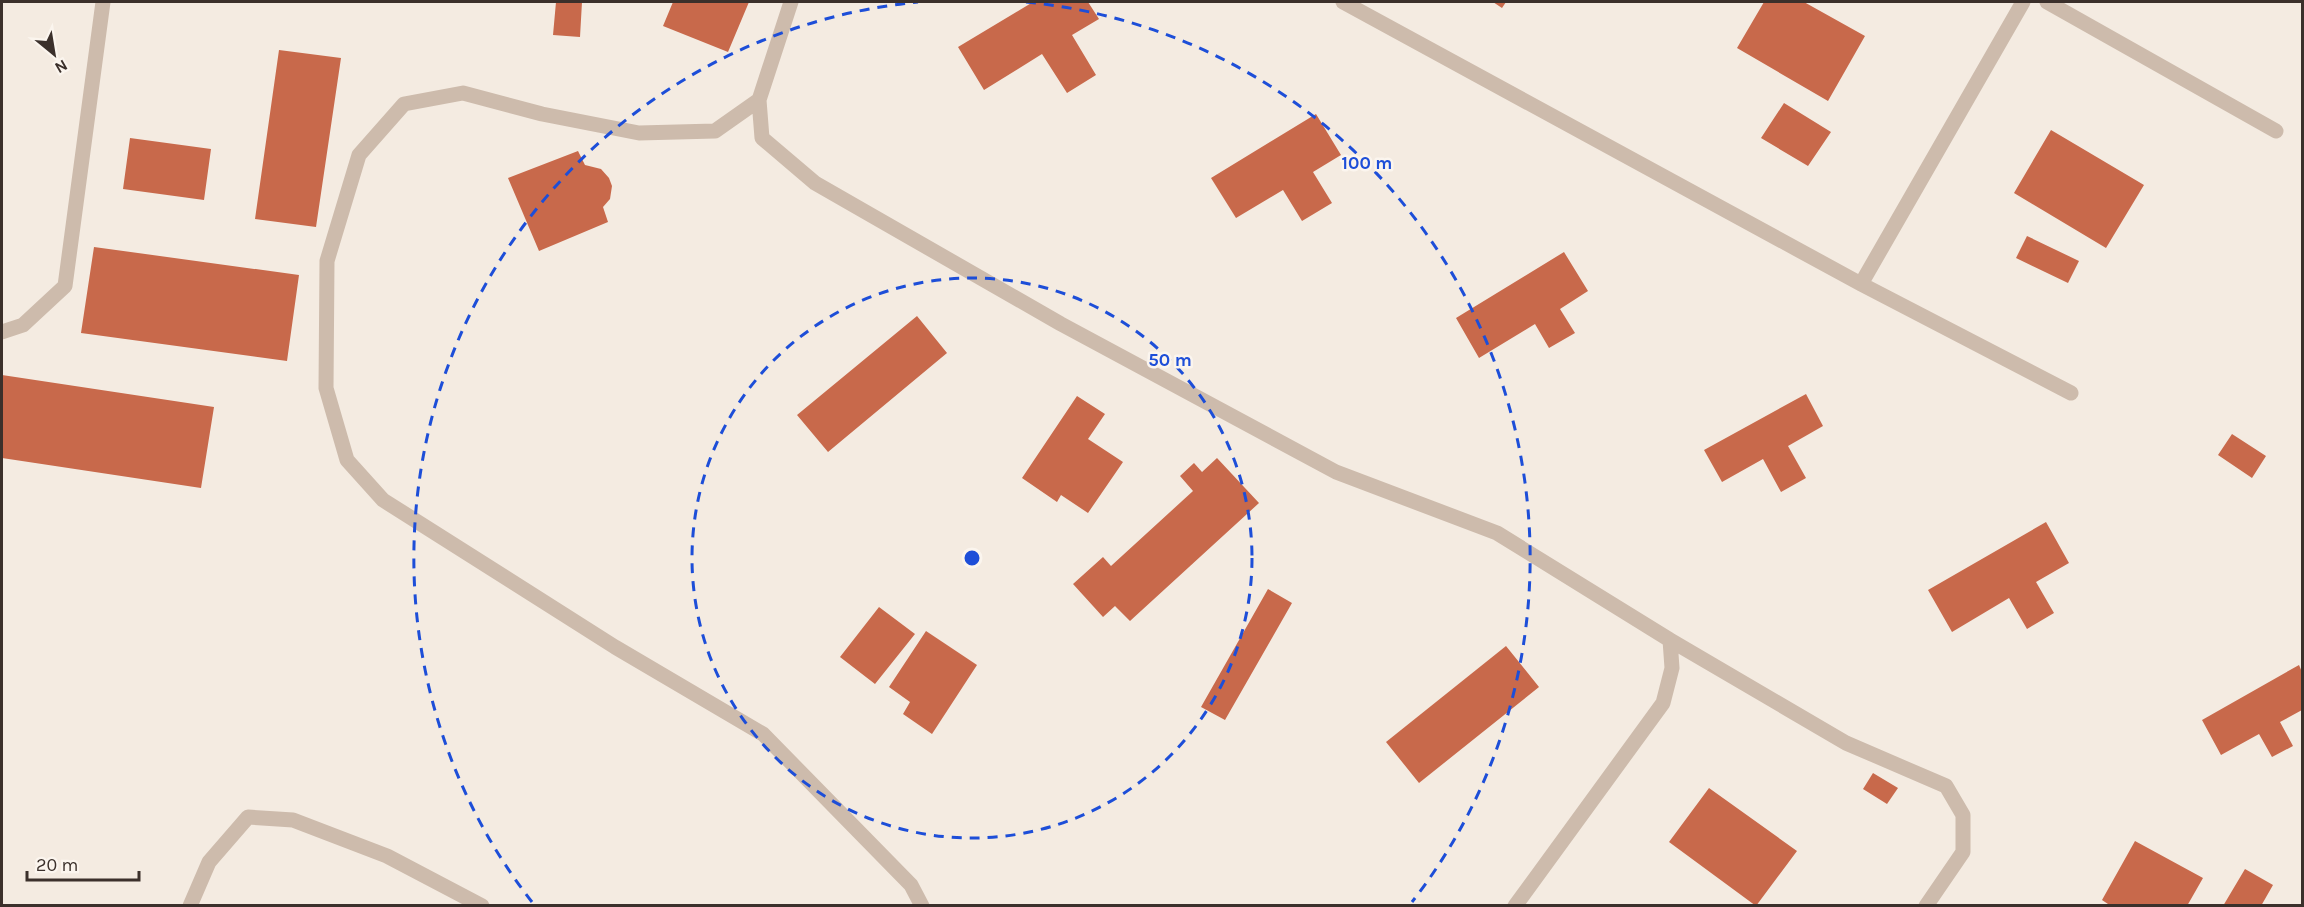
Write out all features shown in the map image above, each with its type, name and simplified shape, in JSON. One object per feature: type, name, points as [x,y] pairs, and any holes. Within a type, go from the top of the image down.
[{"type":"street","points":[[2,332],[23,325],[65,286],[103,2]]},
{"type":"street","points":[[790,2],[759,100],[762,138],[815,183],[1061,324],[1336,472],[1497,533],[1670,640],[1846,744],[1946,786],[1963,815],[1963,852],[1926,906]]},
{"type":"street","points":[[1343,2],[1861,284],[2071,393]]},
{"type":"street","points":[[1861,284],[2023,2]]},
{"type":"street","points":[[2047,2],[2276,131]]},
{"type":"street","points":[[759,100],[715,131],[639,133],[542,114],[463,93],[404,104],[359,155],[327,261],[326,388],[347,459],[383,500],[615,647],[763,734],[912,885],[922,906]]},
{"type":"street","points":[[1515,906],[1663,703],[1672,668],[1670,640]]},
{"type":"street","points":[[190,906],[210,862],[248,818],[293,820],[387,856],[482,906]]},
{"type":"building","points":[[556,2],[582,2],[580,37],[553,35]]},
{"type":"building","points":[[673,2],[749,2],[728,52],[663,26]]},
{"type":"building","points":[[1033,2],[1088,2],[1099,19],[1072,35],[1096,75],[1067,93],[1042,54],[984,90],[958,47]]},
{"type":"building","points":[[1493,2],[1506,2],[1502,8]]},
{"type":"building","points":[[1764,2],[1804,2],[1865,36],[1828,101],[1737,48]]},
{"type":"building","points":[[279,50],[341,58],[316,227],[255,219]]},
{"type":"building","points":[[1784,103],[1831,132],[1808,166],[1761,138]]},
{"type":"building","points":[[1316,114],[1341,155],[1313,172],[1332,203],[1302,221],[1283,190],[1236,218],[1211,178]]},
{"type":"building","points":[[2051,130],[2144,185],[2106,248],[2014,193]]},
{"type":"building","points":[[130,138],[211,149],[204,200],[123,189]]},
{"type":"building","points":[[578,151],[585,165],[601,169],[609,178],[612,186],[610,199],[603,207],[608,222],[539,251],[508,178]]},
{"type":"building","points":[[2027,236],[2079,261],[2068,283],[2016,258]]},
{"type":"building","points":[[94,247],[299,275],[287,361],[81,333]]},
{"type":"building","points":[[1564,252],[1588,291],[1560,309],[1575,333],[1549,348],[1535,324],[1479,358],[1456,318]]},
{"type":"building","points":[[917,316],[947,353],[828,452],[797,415]]},
{"type":"building","points":[[2,375],[214,407],[201,488],[2,458]]},
{"type":"building","points":[[1806,394],[1823,426],[1788,446],[1806,478],[1781,492],[1763,459],[1722,482],[1704,450]]},
{"type":"building","points":[[1077,396],[1105,414],[1088,439],[1123,462],[1088,513],[1061,495],[1057,502],[1022,478]]},
{"type":"building","points":[[2232,434],[2266,456],[2252,478],[2218,455]]},
{"type":"building","points":[[1217,458],[1259,503],[1130,621],[1115,606],[1103,617],[1073,584],[1103,557],[1111,566],[1193,491],[1180,476],[1194,463],[1202,472]]},
{"type":"building","points":[[2046,522],[2069,563],[2036,582],[2054,613],[2027,629],[2009,598],[1952,632],[1928,590]]},
{"type":"building","points":[[1268,589],[1292,603],[1225,720],[1201,707]]},
{"type":"building","points":[[879,607],[915,634],[875,684],[840,657]]},
{"type":"building","points":[[926,631],[977,665],[932,734],[903,714],[910,702],[889,687]]},
{"type":"building","points":[[1506,646],[1539,687],[1419,783],[1386,742]]},
{"type":"building","points":[[2299,665],[2302,672],[2302,710],[2280,722],[2293,746],[2272,757],[2259,734],[2221,755],[2202,720]]},
{"type":"building","points":[[1873,773],[1898,788],[1887,804],[1863,789]]},
{"type":"building","points":[[1709,788],[1797,851],[1756,906],[1669,842]]},
{"type":"building","points":[[2135,841],[2203,878],[2187,906],[2111,906],[2102,900]]},
{"type":"building","points":[[2245,869],[2273,885],[2261,906],[2223,906]]}]
